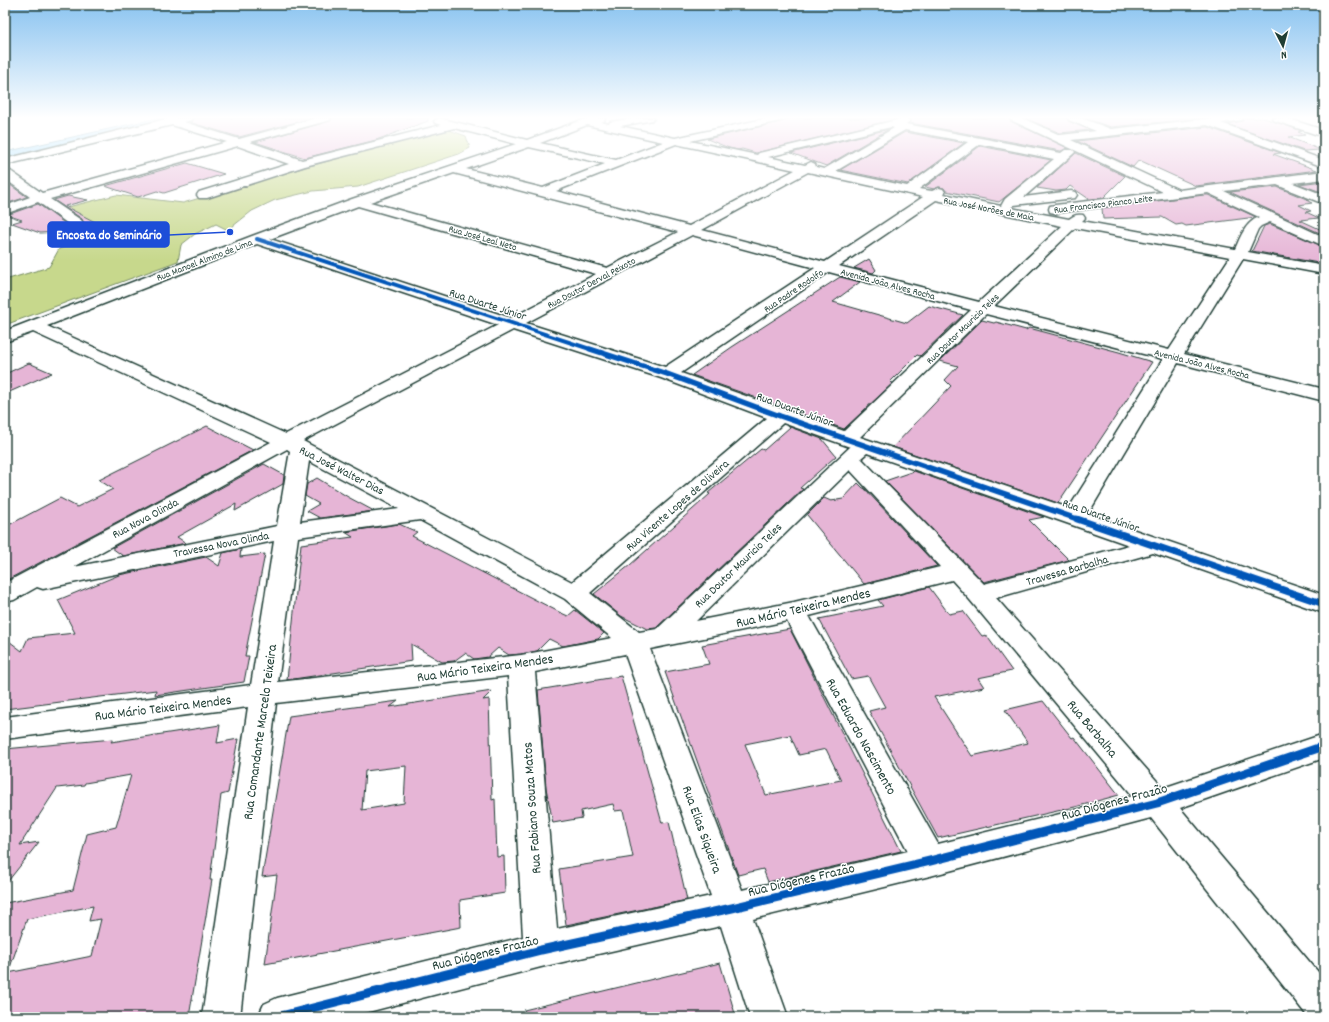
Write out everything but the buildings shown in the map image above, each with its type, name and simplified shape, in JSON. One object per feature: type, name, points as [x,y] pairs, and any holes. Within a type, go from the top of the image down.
[{"type":"street","points":[[5,210],[41,197],[153,166]]},
{"type":"street","points":[[203,195],[296,166]]},
{"type":"street","name":"Rua Manoel Almino de Lima","points":[[5,337],[256,239],[357,202],[464,166]]},
{"type":"street","points":[[547,190],[612,166]]},
{"type":"street","name":"Rua José Norões de Maia","points":[[803,166],[1026,215],[1075,221],[1241,252],[1324,270]]},
{"type":"street","name":"Rua José Norões de Maia","points":[[804,166],[809,167]]},
{"type":"street","points":[[828,171],[836,166]]},
{"type":"street","points":[[911,189],[943,166]]},
{"type":"street","points":[[1008,204],[1053,166]]},
{"type":"street","points":[[1119,166],[1176,193]]},
{"type":"street","name":"Rua Doutor Derval Peixoto","points":[[294,445],[512,324],[809,167]]},
{"type":"street","name":"Avenida João Alves Rocha","points":[[457,168],[547,190],[985,305],[1176,352],[1324,385]]},
{"type":"street","points":[[5,173],[76,223]]},
{"type":"street","name":"Rua Francisco Pianco Leite","points":[[1026,215],[1040,211],[1324,175]]},
{"type":"street","points":[[1276,180],[1324,200]]},
{"type":"street","points":[[1133,186],[1155,183]]},
{"type":"street","points":[[1209,189],[1324,242]]},
{"type":"street","points":[[1008,204],[1103,191]]},
{"type":"street","name":"Rua José Norões de Maia","points":[[936,194],[1008,204],[1075,221]]},
{"type":"street","name":"Rua Padre Rodolfo","points":[[667,374],[936,194]]},
{"type":"street","name":"Rua José Leal Neto","points":[[357,202],[608,273]]},
{"type":"street","points":[[1075,517],[1176,352],[1241,252],[1252,228],[1256,223],[1270,217]]},
{"type":"street","name":"Rua Doutor Mauricio Teles","points":[[665,636],[854,447],[985,305],[1075,221]]},
{"type":"street","name":"Rua Duarte Júnior","points":[[256,239],[667,374],[780,416],[854,447],[1075,517],[1324,604]]},
{"type":"street","name":"Rua José Walter Dias","points":[[33,326],[294,445],[574,593],[634,642]]},
{"type":"street","name":"Avenida João Alves Rocha","points":[[1176,352],[1324,395]]},
{"type":"street","name":"Rua Vicente Lopes de Oliveira","points":[[574,593],[780,416]]},
{"type":"street","name":"Rua Comandante Marcelo Teixeira","points":[[222,1017],[287,531],[294,445]]},
{"type":"street","name":"Rua Nova Olinda","points":[[13,589],[294,445]]},
{"type":"street","name":"Rua Barbalha","points":[[854,447],[1157,803],[1324,1008]]},
{"type":"street","name":"Travessa Nova Olinda","points":[[13,589],[287,531],[423,513]]},
{"type":"street","name":"Travessa Barbalha","points":[[979,594],[1154,545]]},
{"type":"street","name":"Rua Mário Teixeira Mendes","points":[[5,728],[264,694],[521,665],[794,611],[958,571]]},
{"type":"street","name":"Rua Eduardo Nascimento","points":[[794,611],[930,861]]},
{"type":"street","name":"Rua Elias Siqueira","points":[[634,642],[732,908],[768,1017]]},
{"type":"street","name":"Rua Fabiano Souza Matos","points":[[521,665],[541,950]]},
{"type":"street","name":"Rua Diógenes Frazão","points":[[277,1017],[541,950],[732,908],[930,861],[1157,803],[1324,746]]},
{"type":"green space","points":[[311,166],[423,166],[358,187],[313,191],[275,200],[252,211],[228,230],[216,224],[195,234],[181,245],[178,261],[5,325],[5,280],[49,267],[59,249],[97,236],[68,207],[116,195],[183,203]]},
{"type":"cycle path","points":[[257,239],[667,374],[780,416],[1324,604]]},
{"type":"cycle path","points":[[277,1017],[541,950],[732,908],[930,861],[1157,803],[1324,746]]},
{"type":"place","name":"Encosta do Seminário","points":[[230,232]]}]
